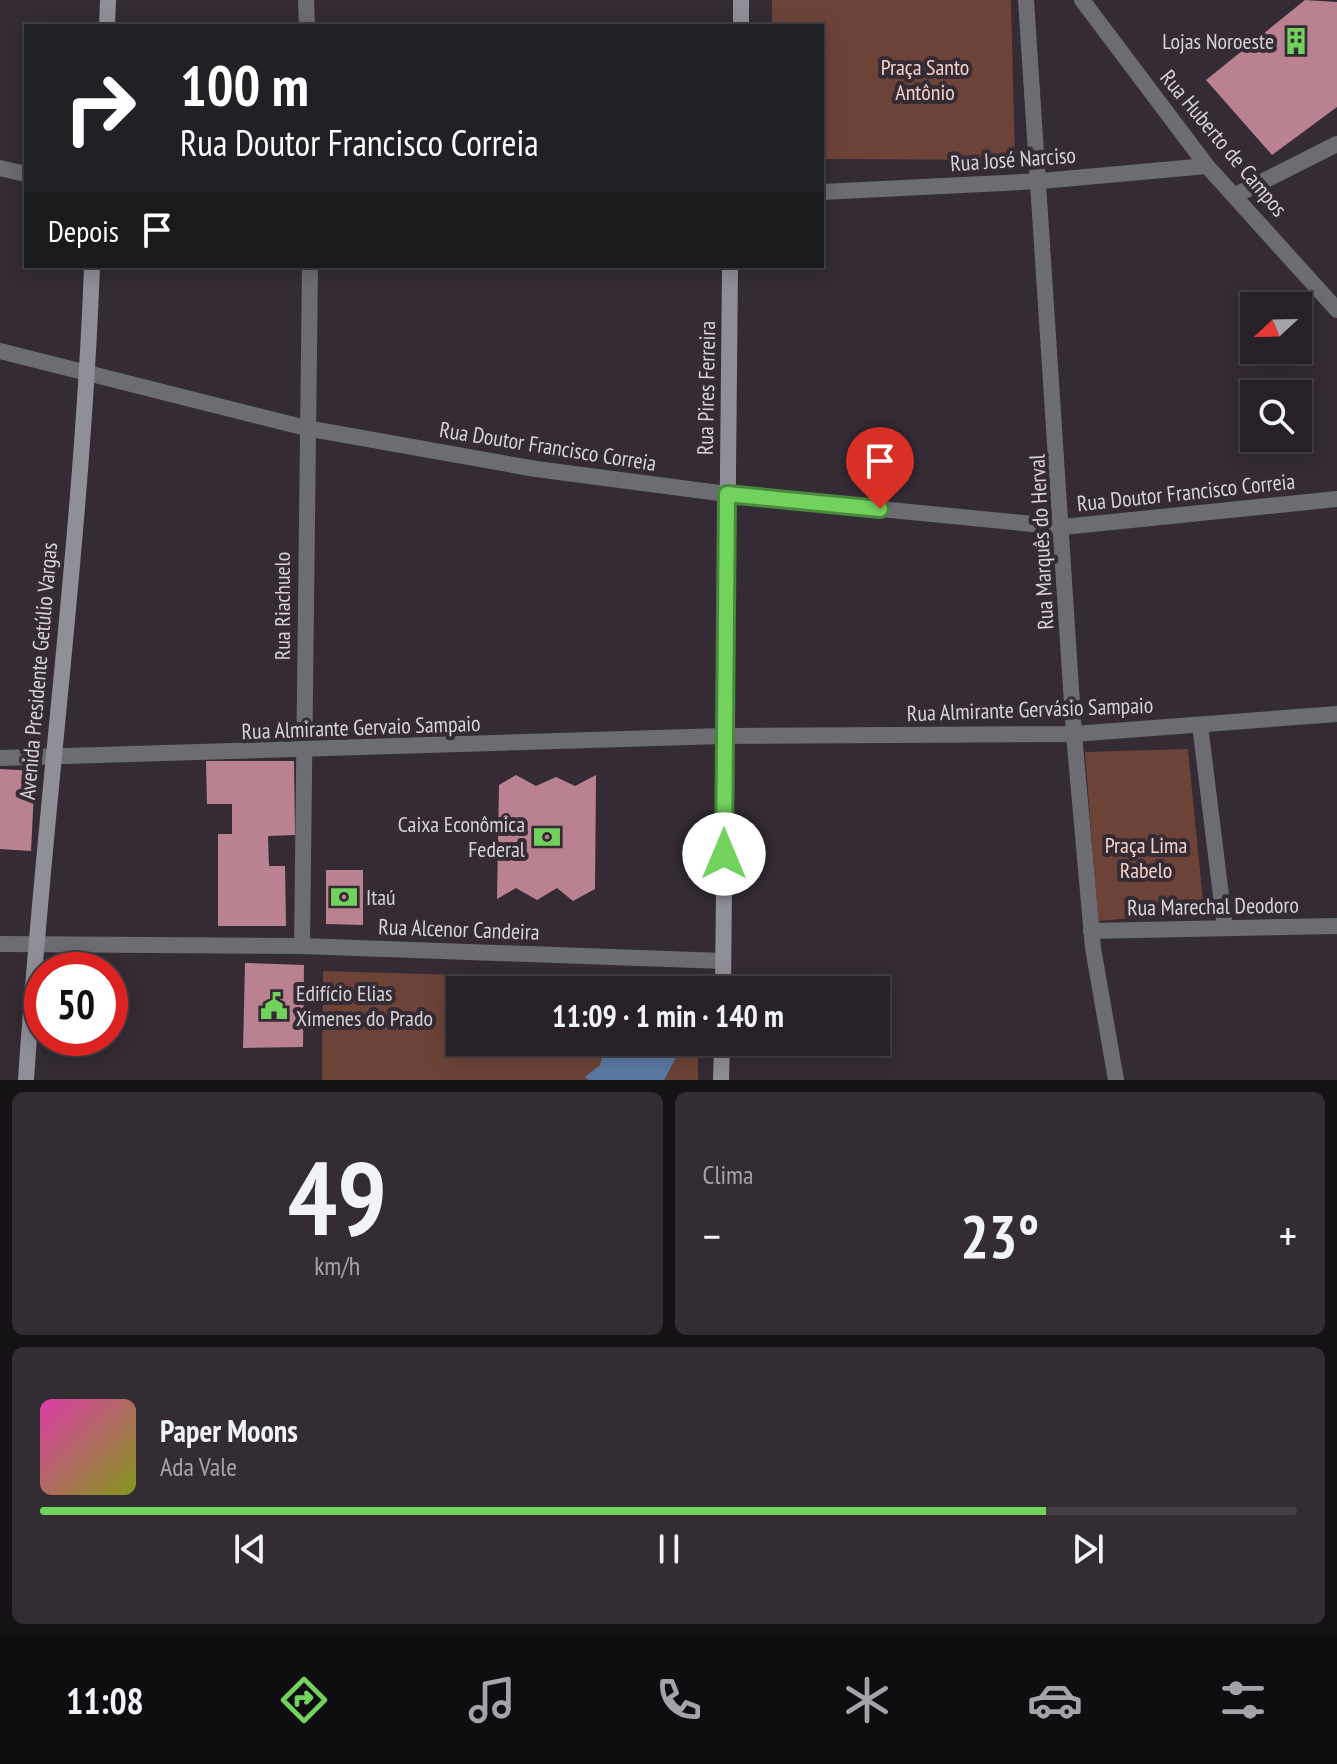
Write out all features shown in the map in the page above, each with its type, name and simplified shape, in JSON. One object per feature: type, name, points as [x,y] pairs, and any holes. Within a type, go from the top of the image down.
[{"type":"main road","points":[[107,24],[108,0]]},
{"type":"main road","points":[[741,0],[741,24]]},
{"type":"main road","name":"Avenida Presidente Getúlio Vargas","points":[[26,1080],[51,758],[88,372],[92,268]]},
{"type":"main road","name":"Rua Pires Ferreira","points":[[723,976],[730,268]]},
{"type":"main road","points":[[721,1080],[722,1056]]},
{"type":"street","points":[[306,0],[307,24]]},
{"type":"street","name":"Rua Marquês do Herval","points":[[1026,0],[1041,181],[1074,734],[1091,931],[1116,1080]]},
{"type":"street","name":"Rua Huberto de Campos","points":[[1082,0],[1207,166],[1337,310]]},
{"type":"street","points":[[1236,195],[1337,144]]},
{"type":"street","name":"Rua José Narciso","points":[[824,192],[1041,181],[1207,166]]},
{"type":"street","points":[[0,168],[24,174]]},
{"type":"street","name":"Rua Riachuelo","points":[[302,946],[310,268]]},
{"type":"street","name":"Rua Doutor Francisco Correia","points":[[0,351],[306,428],[536,469],[727,494],[1063,527],[1337,499]]},
{"type":"street","name":"Rua Almirante Gervásio Sampaio","points":[[723,736],[1074,734],[1337,714]]},
{"type":"street","points":[[1200,725],[1225,928]]},
{"type":"street","name":"Rua Almirante Gervaio Sampaio","points":[[0,758],[303,752],[723,736]]},
{"type":"street","name":"Rua Marechal Deodoro","points":[[1091,931],[1337,926]]},
{"type":"street","name":"Rua Alcenor Candeira","points":[[0,944],[302,946],[723,961]]},
{"type":"green space","name":"Praça Santo Antônio","points":[[772,0],[1011,0],[1015,160],[824,159],[824,24],[772,24]]},
{"type":"green space","name":"Praça Lima Rabelo","points":[[1188,749],[1204,912],[1098,921],[1085,752]]},
{"type":"green space","points":[[323,971],[494,976],[446,976],[446,1056],[698,1056],[698,1080],[322,1080]]},
{"type":"water","points":[[602,1056],[676,1057],[664,1080],[589,1080],[585,1077],[600,1065]]},
{"type":"building","name":"Lojas Noroeste","points":[[1305,0],[1337,2],[1337,107],[1272,155],[1206,80]]},
{"type":"building","points":[[206,761],[294,761],[295,835],[268,836],[269,866],[285,866],[286,926],[218,926],[218,834],[232,834],[232,804],[207,804]]},
{"type":"building","points":[[0,769],[35,771],[31,851],[0,849]]},
{"type":"building","name":"Caixa Econômica Federal","points":[[516,775],[536,786],[556,777],[575,786],[596,775],[595,889],[573,901],[557,888],[537,900],[516,888],[497,899],[499,785]]},
{"type":"building","name":"Itaú","points":[[326,870],[363,870],[363,925],[326,924]]},
{"type":"building","name":"Edifício Elias Ximenes do Prado","points":[[245,963],[304,965],[303,1047],[243,1048]]},
{"type":"place","name":"Lojas Noroeste","points":[[1296,41]]},
{"type":"place","name":"Caixa Econômica Federal","points":[[547,837]]},
{"type":"place","name":"Itaú","points":[[344,897]]},
{"type":"place","name":"Edifício Elias Ximenes do Prado","points":[[274,1006]]},
{"type":"route","points":[[724,854],[727,494],[880,509]]}]
